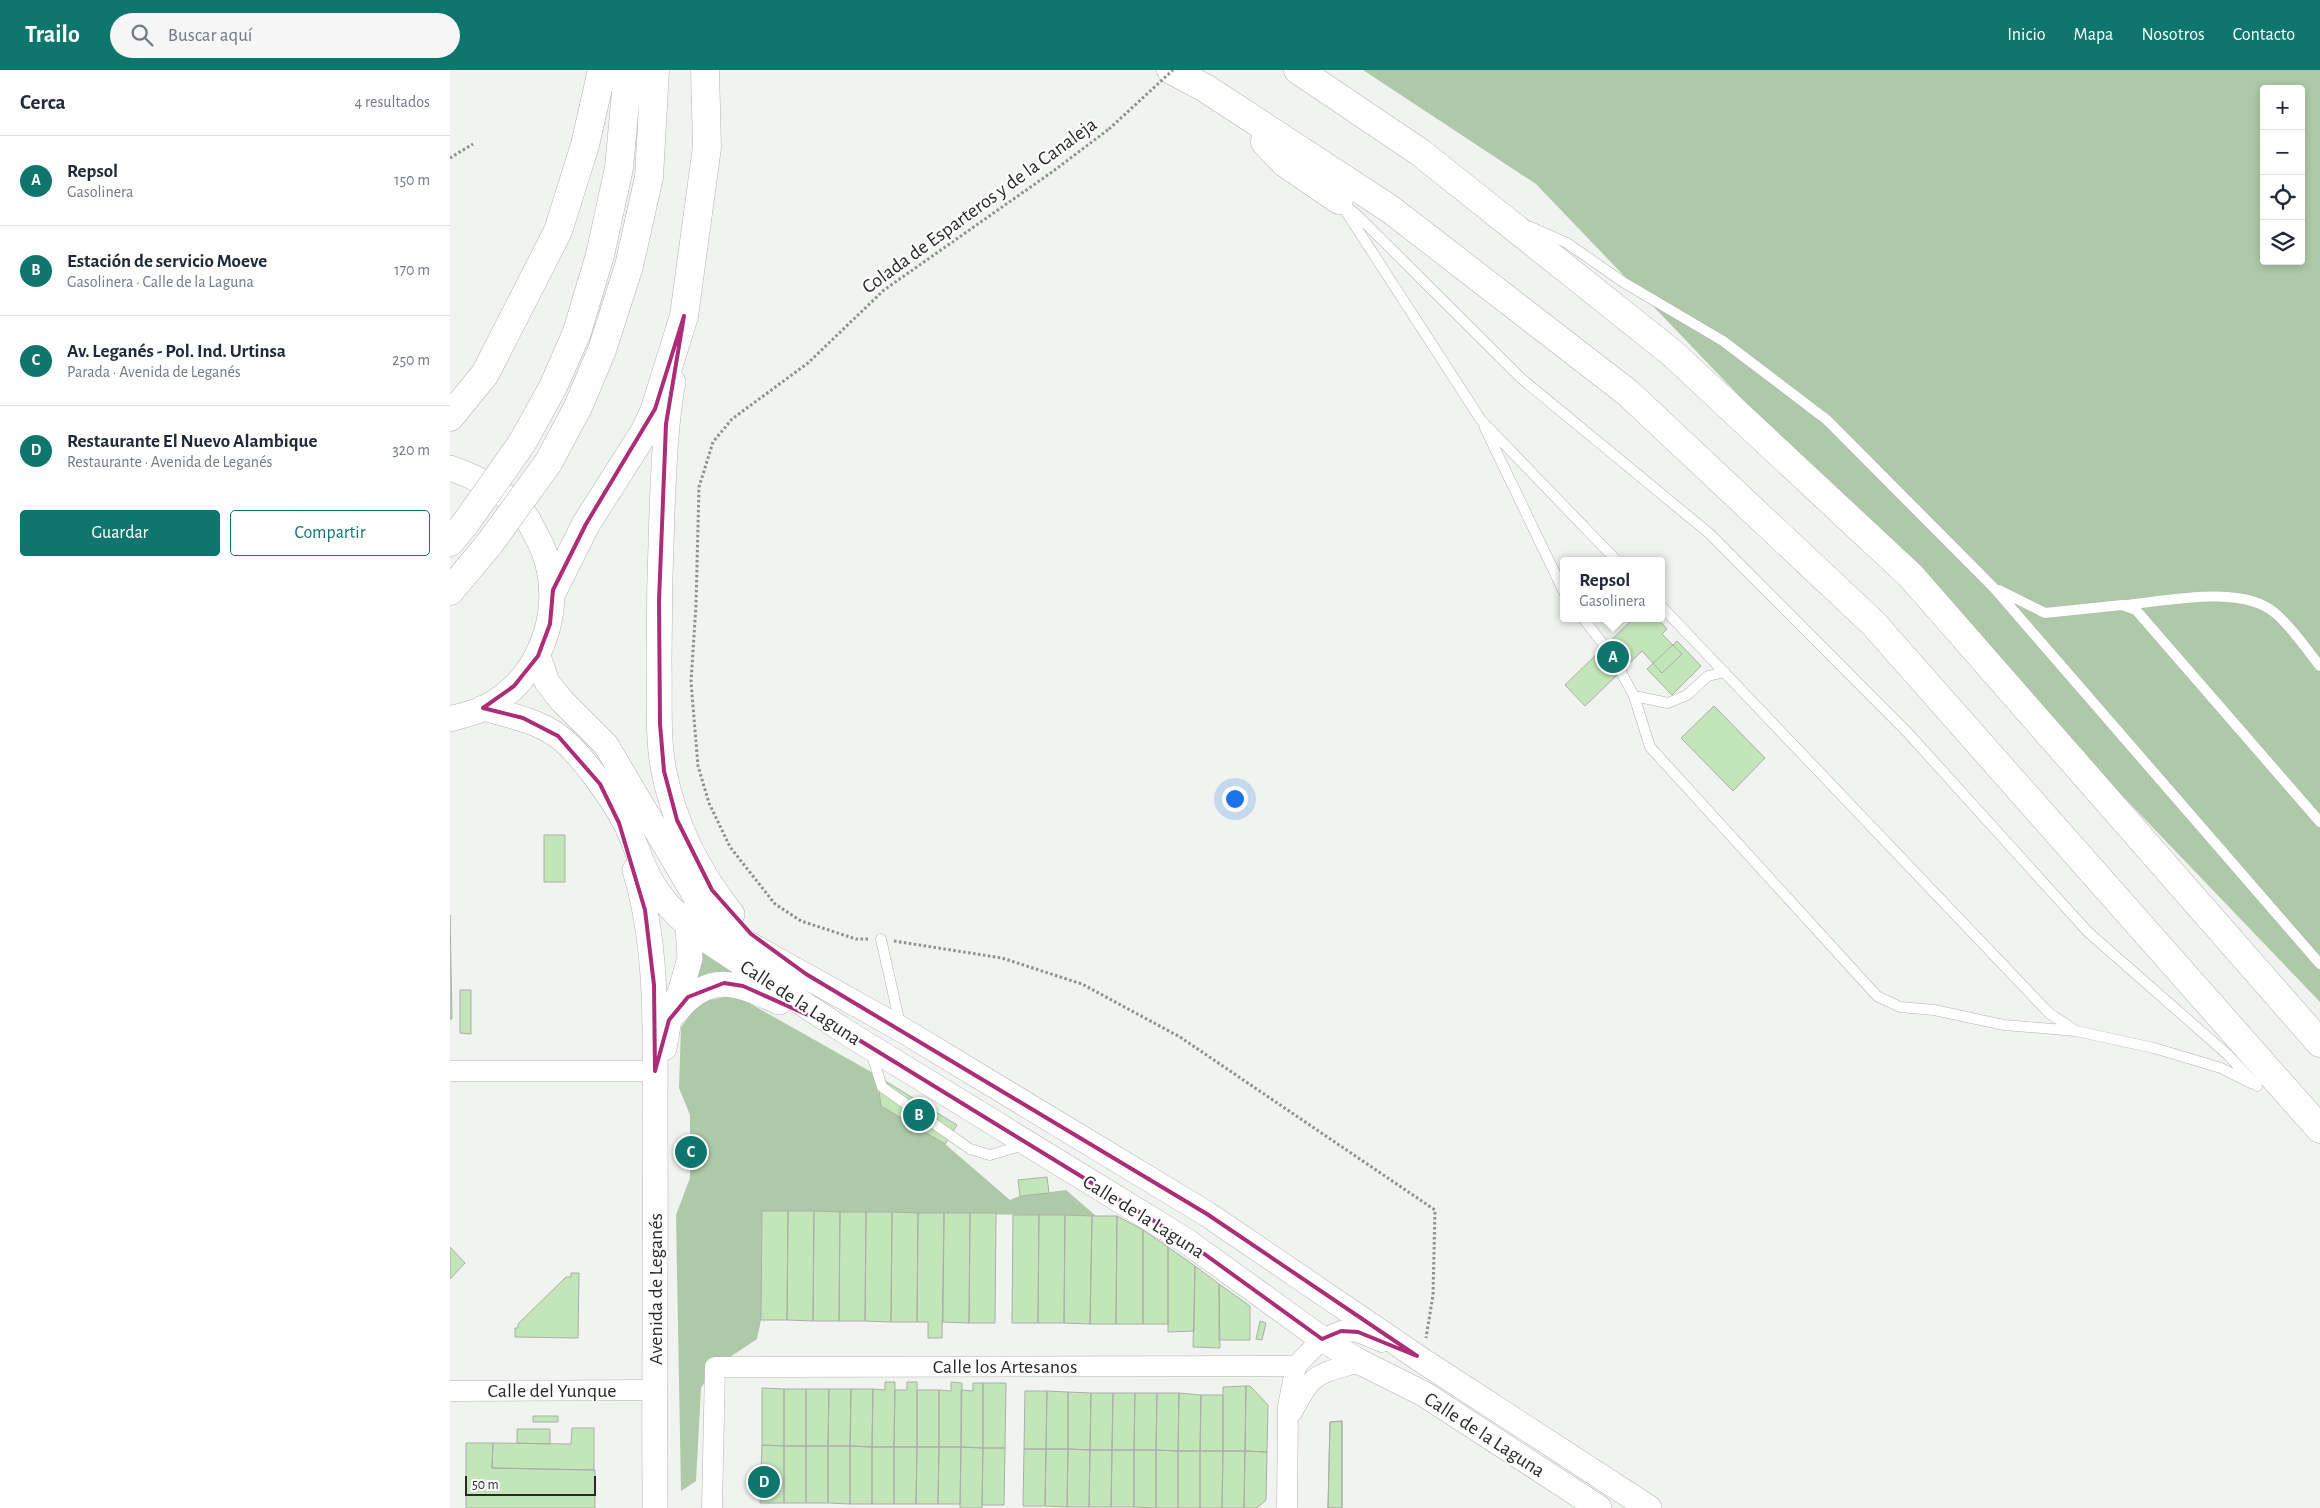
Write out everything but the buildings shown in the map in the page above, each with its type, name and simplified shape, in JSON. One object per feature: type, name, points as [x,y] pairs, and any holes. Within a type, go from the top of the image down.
[{"type":"highway","points":[[450,417],[485,374],[558,231],[585,145],[602,70]]},
{"type":"highway","points":[[457,533],[522,443],[553,388],[577,332],[600,255],[619,168],[628,70]]},
{"type":"highway","points":[[450,591],[490,543],[548,463],[578,408],[599,358],[629,266],[649,177],[655,70]]},
{"type":"highway","points":[[553,590],[586,524],[645,431],[661,393],[684,316],[707,147],[705,70]]},
{"type":"highway","points":[[1172,70],[1226,101],[1390,208],[1628,393],[1873,624],[2320,1129]]},
{"type":"highway","points":[[1298,70],[1421,152],[1672,353],[1911,576],[2320,1043]]},
{"type":"highway","points":[[1226,101],[1285,163],[1339,200]]},
{"type":"highway","points":[[2257,1086],[2303,1137],[2320,1148]]},
{"type":"street","points":[[684,316],[666,424],[659,601],[660,724],[664,771],[677,820],[712,890],[752,934],[806,974]]},
{"type":"street","points":[[450,468],[490,484],[523,511],[544,548],[553,590],[550,624],[538,656],[514,686],[483,708],[450,719]]},
{"type":"street","points":[[538,656],[547,682],[562,701],[606,746],[634,790],[692,891],[714,917],[743,941],[806,974]]},
{"type":"street","points":[[483,708],[523,718],[558,736],[600,784]]},
{"type":"street","name":"Calle de la Laguna","points":[[600,784],[626,824],[657,891],[688,926],[846,1032],[1185,1240],[1322,1339],[1360,1362],[1424,1394],[1599,1508]]},
{"type":"street","name":"Avenida de Leganés","points":[[600,784],[619,823],[646,910],[654,985],[655,1508]]},
{"type":"street","name":"Avenida de Leganés","points":[[634,790],[679,893],[688,926],[690,958],[681,990],[669,1020],[663,1055],[655,1071]]},
{"type":"street","name":"Calle de la Laguna","points":[[806,974],[901,1029],[1207,1214],[1420,1358],[1649,1508]]},
{"type":"street","points":[[669,1020],[688,997],[703,989],[724,983],[743,986],[846,1032]]},
{"type":"street","points":[[450,1071],[655,1071]]},
{"type":"street","points":[[1287,1508],[1288,1406],[1296,1366],[1322,1339],[1341,1331],[1358,1332],[1420,1358]]},
{"type":"street","points":[[1288,1420],[1312,1379],[1327,1371],[1360,1362]]},
{"type":"street","name":"Calle los Artesanos","points":[[712,1508],[715,1366],[1296,1366]]},
{"type":"street","name":"Calle del Yunque","points":[[450,1391],[654,1390]]},
{"type":"lane","points":[[1339,200],[1481,420],[1560,584]]},
{"type":"lane","points":[[1339,200],[1357,214],[1522,379],[1710,534],[1908,732],[2088,932],[2227,1054],[2257,1086]]},
{"type":"lane","points":[[1495,211],[1567,243],[1623,282],[1723,341],[1827,420],[1994,588],[2320,964]]},
{"type":"lane","points":[[1481,420],[1613,557]]},
{"type":"lane","points":[[1994,588],[2044,613],[2219,595],[2253,600],[2275,612],[2320,666]]},
{"type":"lane","points":[[2122,605],[2136,610],[2320,822]]},
{"type":"lane","points":[[1665,610],[2042,1006],[2076,1031]]},
{"type":"lane","points":[[1587,622],[1613,657],[1634,696],[1650,747],[1878,996],[1900,1008],[1934,1010],[2004,1026],[2076,1031],[2154,1048],[2221,1068],[2257,1086]]},
{"type":"lane","points":[[1634,696],[1668,703],[1688,695],[1708,676],[1725,672]]},
{"type":"lane","points":[[881,939],[901,1029]]},
{"type":"lane","points":[[870,1046],[882,1087],[970,1149],[990,1155],[1028,1144]]},
{"type":"path","name":"Colada de Esparteros y de la Canaleja","points":[[1172,70],[1109,129],[1052,172],[884,290],[808,363],[732,419],[713,442],[699,487],[696,604],[691,682],[698,766],[709,803],[730,847],[775,904],[801,921],[856,939],[881,939],[1002,958],[1082,984],[1180,1037],[1435,1210],[1433,1295],[1420,1358]]},
{"type":"path","points":[[450,158],[472,144]]},
{"type":"highlighted area","points":[[684,316],[666,424],[659,601],[660,724],[664,771],[677,820],[712,890],[751,934],[806,974],[1207,1214],[1417,1356],[1358,1332],[1341,1331],[1322,1339],[1185,1240],[846,1032],[743,986],[724,983],[688,997],[669,1020],[655,1071],[654,985],[645,910],[619,823],[600,784],[558,736],[523,718],[483,708],[514,686],[538,656],[550,624],[553,590],[586,524],[655,409]]},
{"type":"green space","points":[[1363,70],[2320,70],[2320,1002],[1536,184]]},
{"type":"green space","points":[[699,941],[747,976],[693,983]]},
{"type":"green space","points":[[735,995],[873,1073],[881,1102],[945,1144],[1010,1200],[1020,1196],[1066,1190],[1096,1216],[762,1211],[761,1320],[757,1339],[715,1367],[701,1388],[696,1481],[681,1491],[676,1215],[690,1178],[690,1115],[679,1088],[681,1027],[700,1002]]},
{"type":"place","name":"Repsol","points":[[1613,657]]},
{"type":"place","name":"Estación de servicio Moeve","points":[[919,1115]]},
{"type":"place","name":"Av. Leganés - Pol. Ind. Urtinsa","points":[[691,1152]]},
{"type":"place","name":"Restaurante El Nuevo Alambique","points":[[764,1482]]}]
